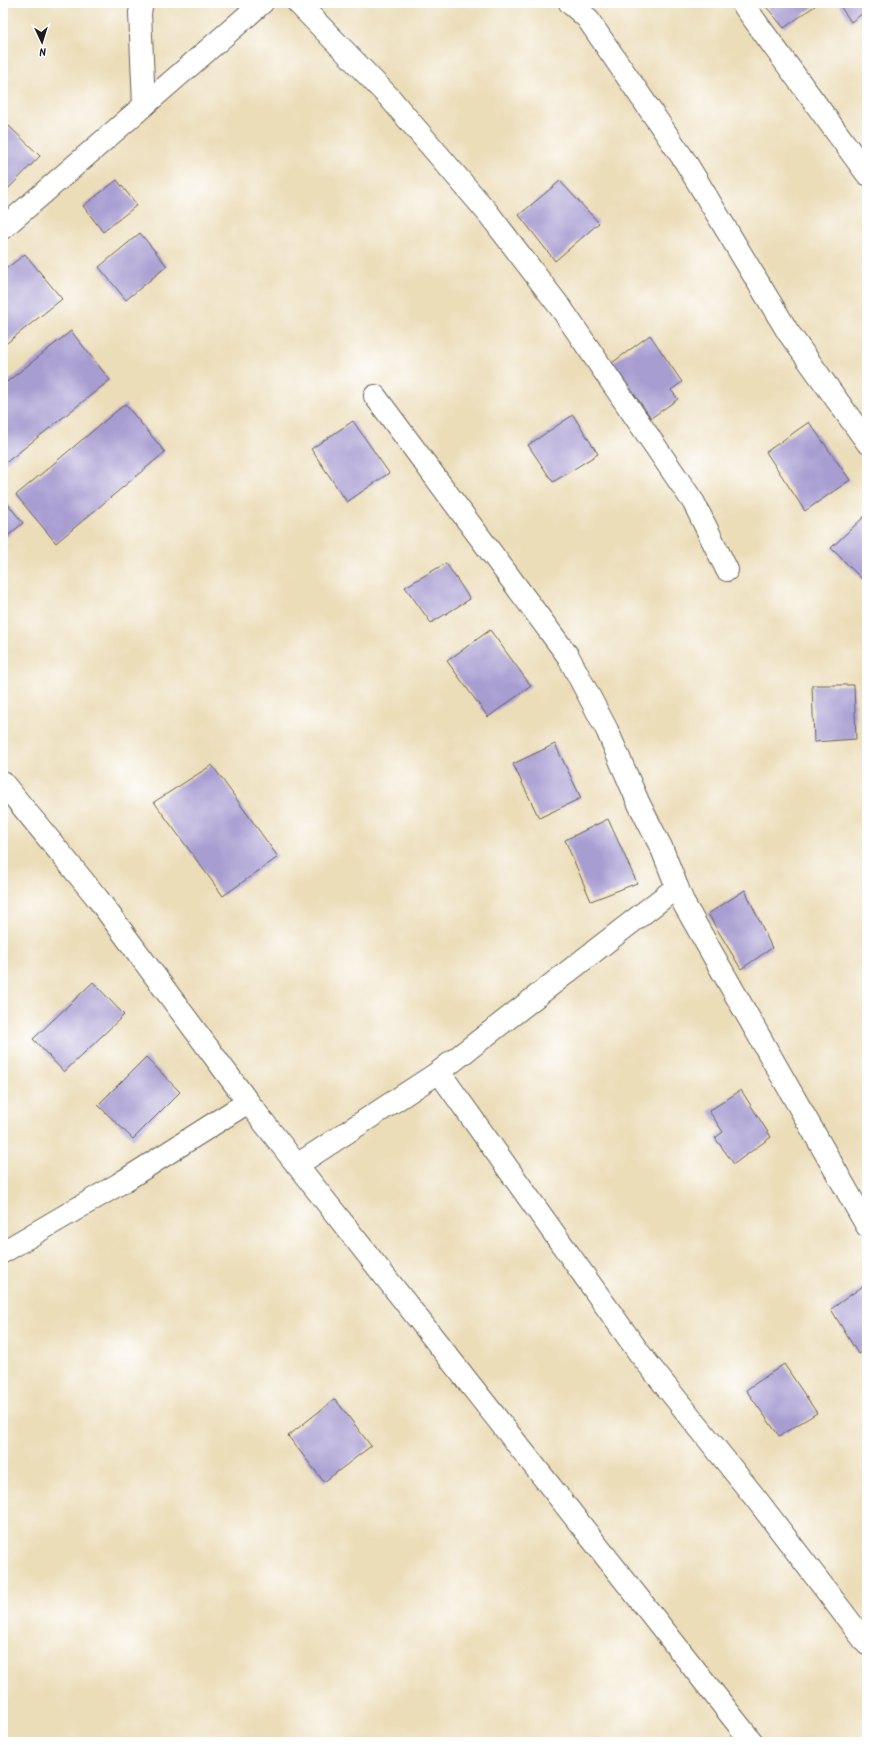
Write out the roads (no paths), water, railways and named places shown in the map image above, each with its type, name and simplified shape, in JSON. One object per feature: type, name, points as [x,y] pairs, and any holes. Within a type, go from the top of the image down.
[{"type":"street","points":[[142,3],[140,13],[144,105]]},
{"type":"street","points":[[3,228],[262,3]]},
{"type":"street","points":[[298,3],[389,98],[488,213],[563,311],[694,503],[727,570]]},
{"type":"street","points":[[570,3],[587,18],[685,161],[788,332],[867,442]]},
{"type":"street","points":[[742,3],[867,174]]},
{"type":"street","points":[[375,396],[568,656],[607,730],[639,804],[662,849],[684,904],[867,1226]]},
{"type":"street","points":[[3,783],[98,899],[248,1102],[752,1742]]},
{"type":"street","points":[[297,1165],[439,1072],[677,887]]},
{"type":"street","points":[[439,1072],[640,1354],[757,1500],[867,1644]]},
{"type":"street","points":[[3,1252],[120,1184],[248,1102]]}]
